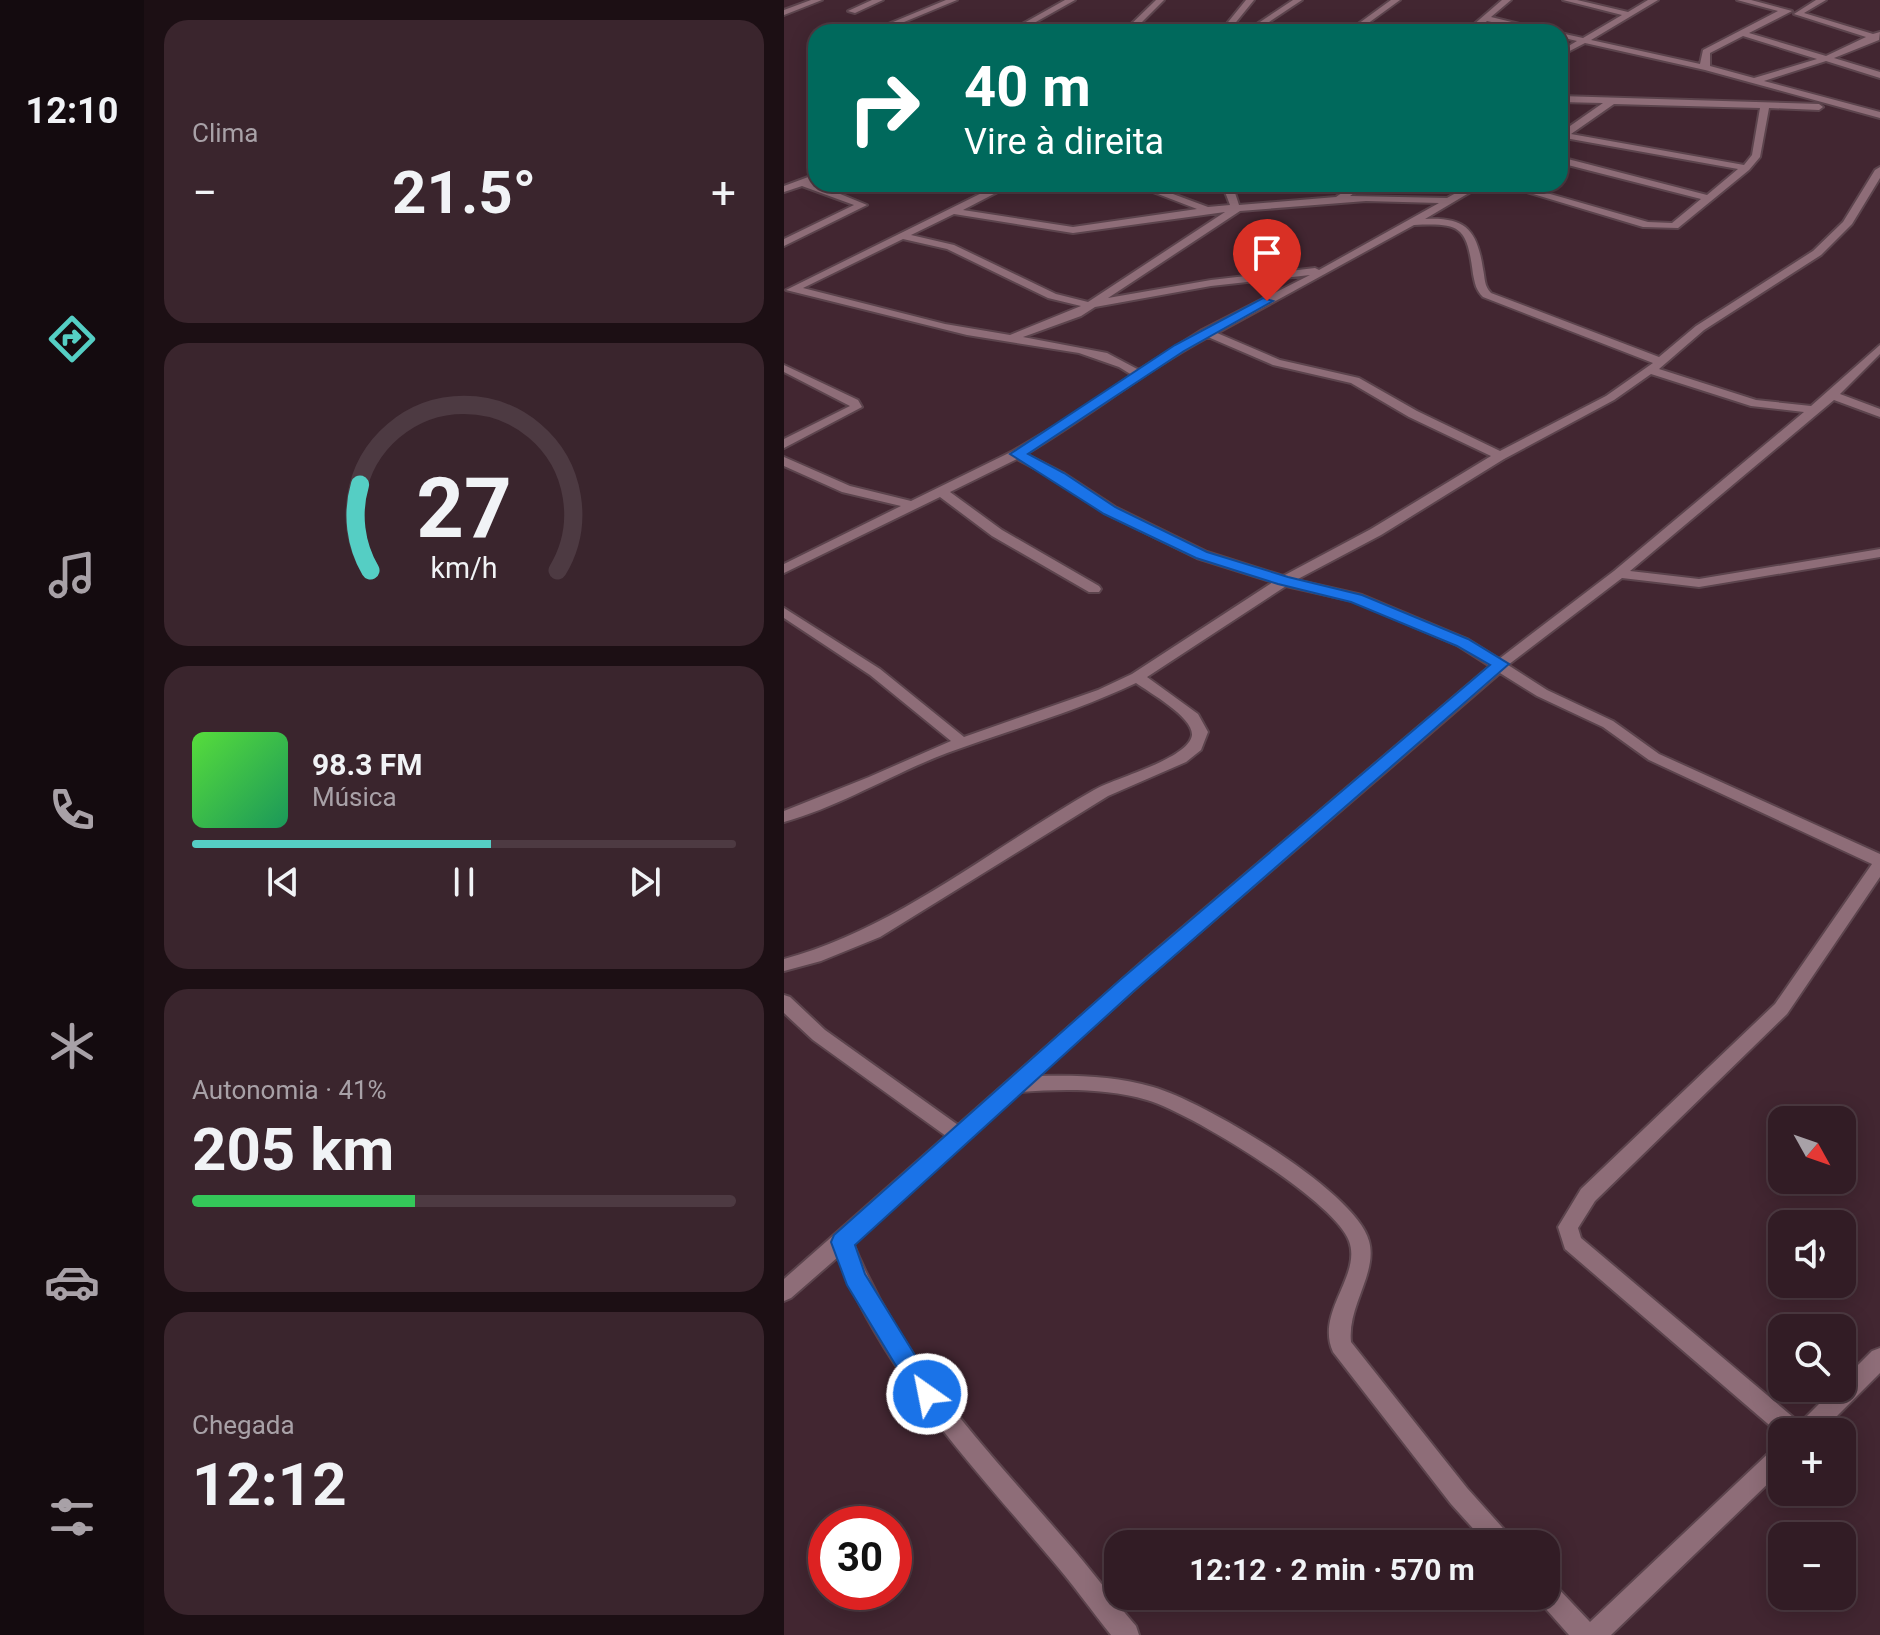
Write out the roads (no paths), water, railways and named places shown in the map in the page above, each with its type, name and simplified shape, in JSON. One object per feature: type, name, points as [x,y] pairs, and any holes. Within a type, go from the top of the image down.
[{"type":"street","points":[[784,13],[818,0]]},
{"type":"street","points":[[852,11],[879,0]]},
{"type":"street","points":[[893,24],[953,0]]},
{"type":"street","points":[[1027,24],[1071,0]]},
{"type":"street","points":[[1135,24],[1160,0]]},
{"type":"street","points":[[1230,24],[1250,0]]},
{"type":"street","points":[[1261,24],[1298,0]]},
{"type":"street","points":[[1362,24],[1396,0]]},
{"type":"street","points":[[1481,24],[1507,0]]},
{"type":"street","points":[[1567,0],[1628,14]]},
{"type":"street","points":[[1568,49],[1654,0]]},
{"type":"street","points":[[1741,0],[1878,37]]},
{"type":"street","points":[[1798,14],[1822,0]]},
{"type":"street","points":[[1707,68],[1704,63],[1706,52],[1786,10]]},
{"type":"street","points":[[1488,19],[1511,24]]},
{"type":"street","points":[[1741,33],[1880,75]]},
{"type":"street","points":[[1568,37],[1707,68],[1880,115]]},
{"type":"street","points":[[1752,82],[1828,58],[1878,37]]},
{"type":"street","points":[[1568,99],[1849,108]]},
{"type":"street","points":[[1568,132],[1612,101]]},
{"type":"street","points":[[1533,192],[1647,225],[1681,223],[1757,155],[1765,105]]},
{"type":"street","points":[[1568,137],[1746,168]]},
{"type":"street","points":[[1568,162],[1709,198]]},
{"type":"street","points":[[784,817],[961,742],[1103,693],[1137,677],[1284,581],[1376,532],[1500,456],[1596,407],[1656,366],[1700,328],[1823,248],[1847,224],[1880,170]]},
{"type":"street","points":[[784,189],[808,180]]},
{"type":"street","points":[[801,182],[808,185]]},
{"type":"street","points":[[784,243],[862,205],[828,192]]},
{"type":"street","points":[[788,291],[905,237],[992,192]]},
{"type":"street","points":[[1159,192],[1209,210]]},
{"type":"street","points":[[1230,192],[1236,209]]},
{"type":"street","points":[[1338,200],[1350,192]]},
{"type":"street","points":[[784,569],[1017,454],[1206,332],[1331,268],[1463,192]]},
{"type":"street","points":[[953,211],[1073,230],[1209,210],[1338,200],[1449,199]]},
{"type":"street","points":[[1010,337],[1065,320],[1236,209]]},
{"type":"street","points":[[1410,222],[1449,222],[1461,228],[1478,252],[1481,289],[1487,295],[1656,366],[1755,403],[1813,410]]},
{"type":"street","points":[[905,237],[950,247],[1052,296],[1089,305],[1211,283],[1273,278],[1331,268]]},
{"type":"street","points":[[788,291],[970,333],[1064,347],[1116,361],[1139,375]]},
{"type":"street","points":[[1206,332],[1277,363],[1355,380],[1413,414],[1500,456]]},
{"type":"street","points":[[784,1292],[1015,1085],[1501,664],[1619,574],[1832,395],[1880,348]]},
{"type":"street","points":[[784,368],[854,402],[856,407],[784,444]]},
{"type":"street","points":[[1832,395],[1880,413]]},
{"type":"street","points":[[1017,454],[1039,464],[1134,523],[1202,555],[1284,581],[1357,598],[1462,642],[1501,664],[1542,693],[1608,724],[1654,757],[1880,863],[1781,1009],[1588,1195],[1568,1227],[1572,1243],[1778,1418]]},
{"type":"street","points":[[784,461],[846,489],[911,505]]},
{"type":"street","points":[[940,491],[997,533],[1094,589]]},
{"type":"street","points":[[1619,574],[1699,583],[1880,553]]},
{"type":"street","points":[[784,612],[875,672],[961,742]]},
{"type":"street","points":[[784,965],[815,957],[874,933],[1102,792],[1181,758],[1196,747],[1200,732],[1193,717],[1137,677]]},
{"type":"street","points":[[784,1002],[819,1035],[960,1136]]},
{"type":"street","points":[[1015,1085],[1084,1081],[1157,1094],[1218,1125],[1296,1178],[1345,1217],[1359,1239],[1359,1268],[1340,1321],[1341,1345],[1459,1496],[1489,1530]]},
{"type":"street","points":[[842,1242],[862,1291],[941,1416],[1062,1553],[1127,1635]]},
{"type":"street","points":[[1820,1418],[1880,1358]]},
{"type":"street","points":[[1594,1635],[1768,1468]]},
{"type":"street","points":[[1560,1607],[1585,1635]]}]
